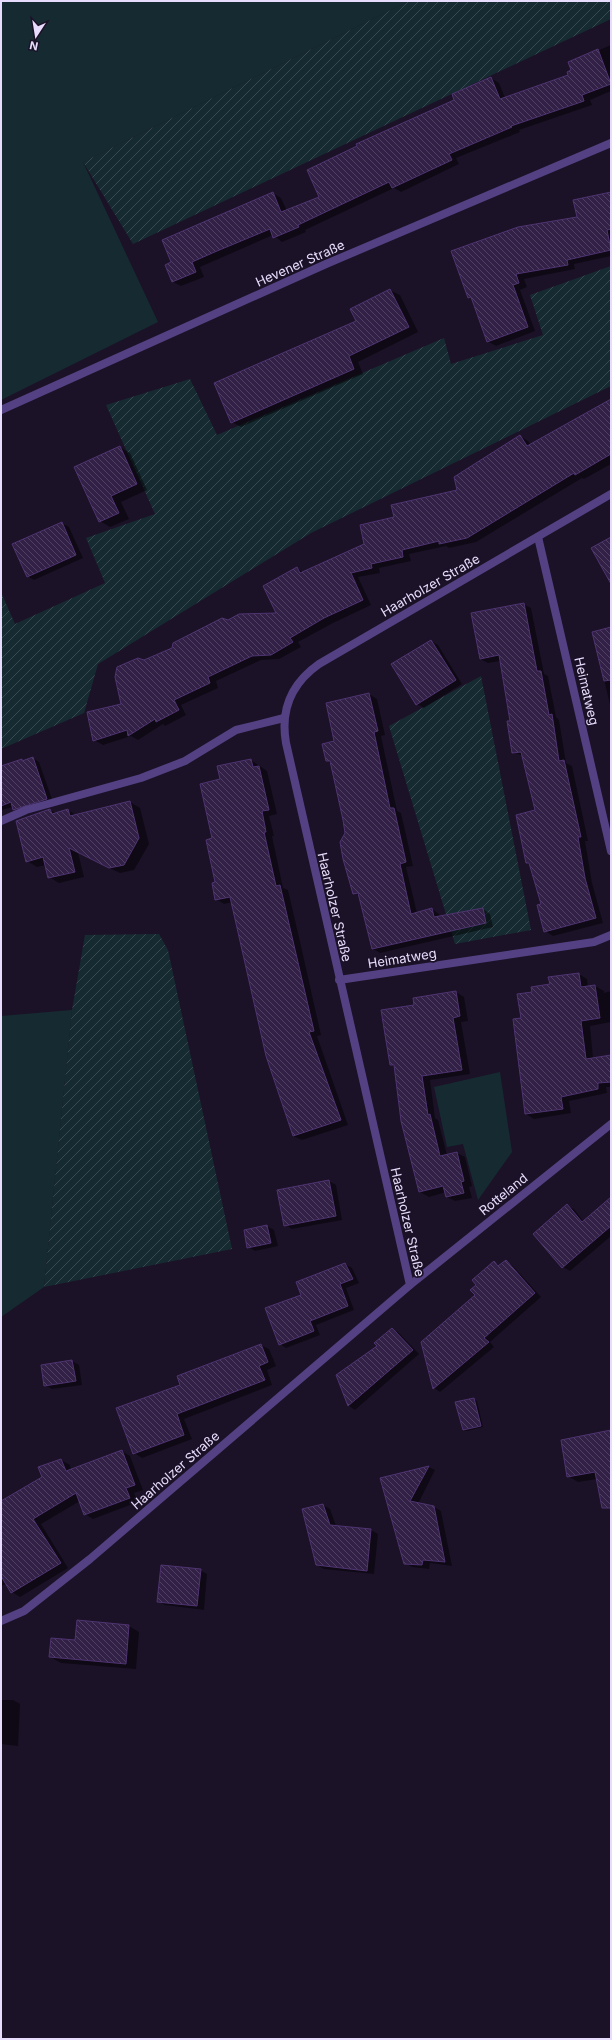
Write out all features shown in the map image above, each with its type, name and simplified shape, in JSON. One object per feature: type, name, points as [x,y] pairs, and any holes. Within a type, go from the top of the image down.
[{"type":"street","name":"Hevener Straße","points":[[1,410],[326,264],[611,143]]},
{"type":"street","name":"Haarholzer Straße","points":[[1,1621],[24,1611],[90,1559],[410,1285],[286,743],[284,718],[288,701],[296,686],[306,674],[319,664],[611,494]]},
{"type":"street","name":"Heimatweg","points":[[538,537],[611,851]]},
{"type":"street","points":[[1,821],[26,810],[141,778],[185,761],[236,730],[284,718]]},
{"type":"street","name":"Heimatweg","points":[[339,980],[594,942],[611,935]]},
{"type":"street","name":"Rotteland","points":[[410,1285],[611,1124]]},
{"type":"shaded area","points":[[1,1],[409,1],[83,162],[158,322],[1,400]]},
{"type":"shaded area","points":[[409,1],[611,1],[611,19],[133,244],[83,162]]},
{"type":"shaded area","points":[[611,266],[611,386],[311,533],[98,664],[84,713],[1,749],[1,592],[15,624],[105,583],[86,538],[155,514],[106,405],[190,379],[217,435],[444,338],[451,364],[543,335],[530,295]]},
{"type":"shaded area","points":[[481,676],[531,930],[455,944],[389,726]]},
{"type":"shaded area","points":[[159,934],[168,950],[232,1249],[44,1287],[72,1010],[85,935]]},
{"type":"shaded area","points":[[72,1010],[44,1287],[1,1317],[1,1016]]},
{"type":"shaded area","points":[[500,1072],[512,1152],[478,1200],[463,1144],[447,1147],[434,1087]]},
{"type":"building","points":[[598,49],[611,84],[582,95],[584,101],[511,126],[512,127],[449,154],[452,160],[392,188],[389,182],[298,225],[299,227],[273,238],[270,229],[217,251],[192,262],[196,272],[172,282],[165,265],[171,262],[162,240],[273,192],[281,212],[319,197],[307,170],[357,146],[356,144],[454,100],[452,94],[491,77],[500,99],[568,75],[567,72],[571,70],[568,62]]},
{"type":"building","points":[[611,192],[611,229],[607,230],[611,250],[567,260],[568,265],[516,274],[519,283],[513,285],[528,327],[487,342],[471,297],[468,298],[451,251],[518,227],[577,217],[573,200]]},
{"type":"building","points":[[390,289],[409,327],[349,356],[354,369],[231,423],[214,383],[356,321],[350,309]]},
{"type":"building","points":[[611,399],[611,454],[575,475],[574,473],[467,538],[439,544],[439,541],[402,550],[403,557],[371,564],[372,568],[351,573],[363,600],[324,618],[290,638],[293,642],[271,655],[252,656],[208,677],[210,683],[174,700],[179,710],[156,722],[155,719],[128,736],[127,730],[93,741],[87,712],[121,704],[115,677],[117,667],[138,658],[144,660],[172,648],[173,643],[222,618],[228,620],[239,614],[276,613],[263,586],[297,567],[300,573],[364,544],[360,525],[394,517],[391,505],[457,490],[454,477],[520,435],[527,446]]},
{"type":"building","points":[[120,446],[137,484],[111,496],[119,513],[99,522],[74,467]]},
{"type":"building","points":[[62,522],[76,555],[27,577],[12,544]]},
{"type":"building","points":[[611,537],[611,584],[591,548]]},
{"type":"building","points":[[524,603],[537,671],[541,671],[549,715],[552,714],[559,761],[564,760],[581,837],[578,837],[585,878],[596,918],[544,932],[537,905],[541,904],[529,863],[526,863],[516,815],[535,810],[521,752],[512,753],[507,721],[510,721],[499,655],[480,659],[471,613]]},
{"type":"building","points":[[611,627],[611,680],[604,681],[592,632]]},
{"type":"building","points":[[431,640],[456,680],[416,705],[391,664]]},
{"type":"building","points":[[369,693],[378,731],[374,732],[390,808],[394,808],[406,862],[400,864],[411,914],[432,908],[434,917],[483,908],[486,923],[372,949],[358,893],[353,894],[343,859],[340,842],[345,833],[343,820],[330,761],[326,761],[322,744],[334,741],[326,703]]},
{"type":"building","points":[[33,757],[47,799],[13,810],[11,802],[1,806],[1,766]]},
{"type":"building","points":[[251,759],[253,767],[259,766],[269,810],[262,811],[266,832],[264,832],[276,886],[280,885],[314,1031],[309,1032],[341,1120],[293,1136],[266,1056],[230,897],[215,900],[212,883],[215,882],[206,840],[212,838],[200,784],[220,779],[217,766]]},
{"type":"building","points":[[130,801],[139,838],[124,865],[109,868],[69,848],[75,872],[48,878],[43,857],[26,862],[16,821],[50,809],[52,814],[68,809],[70,816]]},
{"type":"building","points":[[579,973],[581,987],[595,985],[600,1018],[581,1021],[586,1059],[611,1055],[611,1082],[598,1083],[598,1089],[561,1097],[563,1109],[525,1114],[513,1019],[521,1018],[517,994],[532,992],[531,987],[550,984],[548,977]]},
{"type":"building","points":[[456,991],[460,1016],[453,1018],[462,1070],[422,1076],[428,1115],[430,1114],[440,1156],[457,1152],[464,1181],[461,1182],[464,1193],[446,1197],[443,1186],[419,1192],[401,1121],[394,1065],[390,1065],[381,1010],[414,1005],[413,998]]},
{"type":"building","points":[[329,1180],[336,1216],[284,1226],[277,1190]]},
{"type":"building","points":[[611,1197],[611,1226],[562,1268],[533,1234],[567,1204],[582,1222]]},
{"type":"building","points":[[267,1225],[271,1243],[247,1248],[244,1230]]},
{"type":"building","points":[[506,1260],[535,1293],[484,1338],[489,1342],[433,1389],[421,1342],[475,1295],[470,1290],[476,1285],[472,1280],[494,1261],[498,1266]]},
{"type":"building","points":[[345,1263],[353,1279],[340,1284],[348,1306],[310,1321],[314,1331],[279,1345],[265,1308],[301,1295],[296,1282]]},
{"type":"building","points":[[392,1328],[413,1350],[348,1406],[336,1375],[377,1346],[374,1343]]},
{"type":"building","points":[[261,1344],[268,1362],[259,1366],[265,1380],[177,1414],[184,1435],[133,1454],[116,1408],[180,1385],[177,1376]]},
{"type":"building","points":[[72,1360],[76,1381],[44,1386],[41,1365]]},
{"type":"building","points":[[474,1398],[481,1426],[463,1430],[455,1402]]},
{"type":"building","points":[[611,1430],[611,1508],[602,1508],[595,1472],[567,1477],[561,1440]]},
{"type":"building","points":[[122,1450],[135,1485],[126,1488],[130,1498],[84,1515],[76,1493],[33,1519],[61,1563],[11,1593],[1,1576],[1,1501],[42,1477],[38,1467],[61,1459],[66,1471]]},
{"type":"building","points":[[429,1466],[410,1501],[434,1506],[445,1562],[423,1560],[422,1565],[404,1564],[380,1478]]},
{"type":"building","points":[[323,1504],[330,1525],[371,1529],[367,1571],[316,1565],[302,1509]]},
{"type":"building","points":[[161,1565],[201,1569],[197,1606],[157,1602]]},
{"type":"building","points":[[77,1620],[129,1625],[126,1664],[49,1657],[51,1638],[75,1640]]}]
